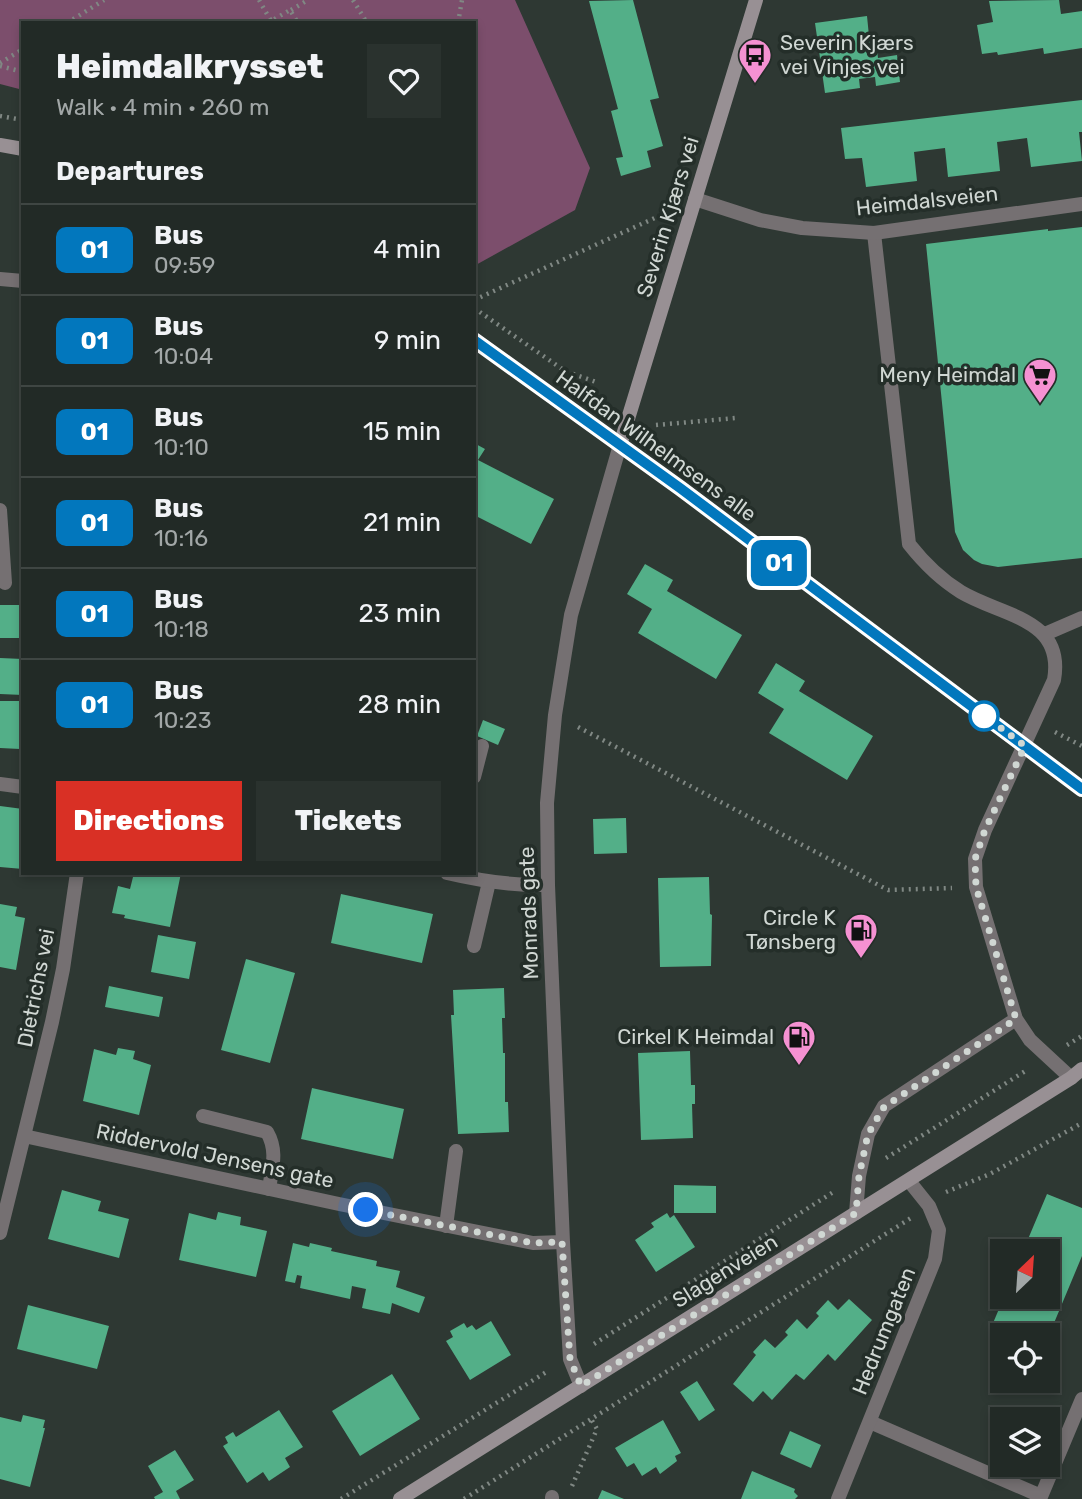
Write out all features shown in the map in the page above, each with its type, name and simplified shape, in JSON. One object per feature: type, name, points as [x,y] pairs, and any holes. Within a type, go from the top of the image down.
[{"type":"main road","name":"Severin Kjærs vei","points":[[620,445],[756,0]]},
{"type":"main road","points":[[0,145],[21,149]]},
{"type":"main road","name":"Halfdan Wilhelmsens alle","points":[[476,341],[620,445],[1082,789]]},
{"type":"main road","name":"Slagenveien","points":[[400,1499],[1079,1076]]},
{"type":"street","name":"Heimdalsveien","points":[[695,199],[760,219],[802,228],[874,233],[1082,204]]},
{"type":"street","points":[[874,233],[909,544],[928,568],[962,593],[1030,623],[1045,634],[1057,661],[1054,680],[985,830],[975,859],[976,887],[1016,1019],[1030,1040],[1079,1076]]},
{"type":"street","points":[[0,279],[21,281]]},
{"type":"street","name":"Monrads gate","points":[[581,1386],[570,1359],[562,1242],[547,803],[555,715],[571,615],[620,445]]},
{"type":"street","points":[[0,510],[5,583]]},
{"type":"street","points":[[1045,634],[1082,618]]},
{"type":"street","points":[[476,769],[482,746]]},
{"type":"street","points":[[0,784],[21,787]]},
{"type":"street","name":"Dietrichs vei","points":[[0,1233],[63,969],[78,875]]},
{"type":"street","points":[[456,875],[524,886],[548,885]]},
{"type":"street","points":[[474,946],[489,882]]},
{"type":"street","points":[[856,1213],[859,1176],[868,1134],[884,1107],[1016,1019]]},
{"type":"street","points":[[203,1116],[267,1132],[275,1154],[269,1189]]},
{"type":"street","name":"Riddervold Jensens gate","points":[[24,1136],[446,1226],[533,1243],[562,1242]]},
{"type":"street","points":[[446,1226],[456,1151]]},
{"type":"street","name":"Hedrumgaten","points":[[838,1499],[935,1259],[939,1230],[929,1206],[909,1181]]},
{"type":"street","points":[[870,1422],[1040,1498],[1082,1399]]},
{"type":"path","points":[[70,21],[104,0]]},
{"type":"path","points":[[259,0],[271,21],[308,0]]},
{"type":"path","points":[[353,0],[367,21]]},
{"type":"path","points":[[458,21],[463,0]]},
{"type":"path","points":[[290,10],[297,21]]},
{"type":"path","points":[[0,64],[21,50]]},
{"type":"path","points":[[0,64],[21,71]]},
{"type":"path","points":[[0,116],[21,120]]},
{"type":"path","points":[[476,299],[695,199]]},
{"type":"path","points":[[476,309],[565,371],[596,382]]},
{"type":"path","points":[[656,425],[736,418]]},
{"type":"path","points":[[555,715],[888,890],[976,887]]},
{"type":"path","points":[[948,1193],[990,1174],[1082,1123]]},
{"type":"path","points":[[464,1499],[914,1216]]},
{"type":"path","points":[[341,1499],[548,1371]]},
{"type":"path","points":[[552,1498],[569,1492],[597,1429],[591,1419]]},
{"type":"shaded area","points":[[0,0],[515,0],[590,168],[575,210],[476,265],[476,21],[21,21],[21,89],[0,84]]},
{"type":"building","points":[[633,0],[659,98],[650,100],[663,146],[647,151],[651,167],[621,176],[616,158],[623,157],[611,111],[618,109],[589,1]]},
{"type":"building","points":[[1059,0],[1061,14],[1082,11],[1082,48],[1044,54],[1043,48],[998,55],[997,52],[982,54],[977,25],[993,22],[989,1]]},
{"type":"building","points":[[867,16],[869,36],[875,36],[878,58],[897,55],[900,82],[876,86],[875,77],[859,79],[860,88],[825,93],[815,23]]},
{"type":"building","points":[[1082,100],[1082,132],[1079,132],[1082,161],[1031,167],[1027,138],[997,142],[1000,171],[948,177],[945,148],[914,152],[917,181],[866,187],[862,158],[845,159],[841,128]]},
{"type":"building","points":[[1082,227],[1082,558],[998,567],[982,564],[963,550],[955,532],[926,244]]},
{"type":"building","points":[[476,444],[485,449],[478,460],[554,499],[531,544],[476,516]]},
{"type":"building","points":[[645,564],[673,580],[667,591],[742,635],[716,679],[638,633],[652,609],[627,594]]},
{"type":"building","points":[[0,605],[21,605],[21,638],[0,638]]},
{"type":"building","points":[[0,658],[21,659],[21,695],[0,694]]},
{"type":"building","points":[[776,663],[805,681],[799,691],[873,736],[847,780],[769,733],[784,709],[758,693]]},
{"type":"building","points":[[0,701],[21,701],[20,749],[0,748]]},
{"type":"building","points":[[483,720],[505,729],[498,745],[477,736]]},
{"type":"building","points":[[0,806],[21,809],[21,869],[0,867]]},
{"type":"building","points":[[626,818],[627,853],[594,854],[593,819]]},
{"type":"building","points":[[134,875],[181,875],[170,927],[112,913],[118,886],[130,889]]},
{"type":"building","points":[[709,877],[712,915],[711,966],[660,967],[658,878]]},
{"type":"building","points":[[341,894],[433,914],[422,963],[331,943]]},
{"type":"building","points":[[0,904],[17,907],[15,916],[25,918],[16,970],[0,967]]},
{"type":"building","points":[[158,935],[196,942],[189,979],[151,972]]},
{"type":"building","points":[[246,959],[295,973],[270,1063],[221,1050]]},
{"type":"building","points":[[109,986],[163,997],[159,1017],[105,1007]]},
{"type":"building","points":[[504,988],[503,1053],[509,1132],[458,1134],[451,1015],[454,1015],[453,990]]},
{"type":"building","points":[[118,1048],[135,1051],[133,1059],[151,1065],[139,1115],[83,1101],[94,1049],[116,1055]]},
{"type":"building","points":[[690,1051],[691,1085],[695,1085],[695,1104],[692,1104],[693,1138],[641,1140],[638,1053]]},
{"type":"building","points":[[312,1088],[404,1109],[393,1159],[301,1139]]},
{"type":"building","points":[[674,1185],[716,1186],[716,1213],[674,1213]]},
{"type":"building","points":[[62,1190],[101,1201],[98,1211],[129,1219],[119,1258],[48,1239]]},
{"type":"building","points":[[1047,1194],[1082,1208],[1082,1256],[1060,1309],[1060,1239],[1028,1239]]},
{"type":"building","points":[[218,1212],[241,1217],[240,1225],[267,1231],[256,1277],[179,1260],[189,1213],[216,1220]]},
{"type":"building","points":[[667,1213],[670,1218],[674,1215],[695,1247],[656,1272],[635,1240],[654,1227],[651,1223]]},
{"type":"building","points":[[293,1243],[309,1247],[310,1243],[332,1248],[331,1251],[377,1261],[376,1266],[400,1271],[396,1287],[425,1297],[419,1313],[392,1303],[390,1314],[362,1308],[366,1289],[352,1286],[350,1299],[300,1288],[302,1276],[297,1275],[295,1283],[285,1281]]},
{"type":"building","points":[[849,1299],[872,1320],[835,1361],[828,1354],[804,1380],[796,1374],[772,1400],[763,1391],[753,1402],[733,1384],[756,1355],[753,1352],[765,1339],[775,1348],[788,1335],[785,1332],[797,1319],[807,1329],[828,1300],[838,1310]]},
{"type":"building","points":[[28,1305],[109,1326],[97,1369],[17,1349]]},
{"type":"building","points":[[999,1309],[1060,1309],[1054,1323],[993,1323]]},
{"type":"building","points":[[491,1321],[511,1355],[470,1380],[446,1341],[453,1337],[450,1331],[464,1323],[467,1328],[472,1325],[476,1330]]},
{"type":"building","points":[[392,1374],[420,1419],[360,1456],[332,1411]]},
{"type":"building","points":[[697,1381],[715,1410],[699,1421],[680,1392]]},
{"type":"building","points":[[279,1410],[303,1447],[285,1458],[290,1467],[269,1481],[263,1472],[247,1483],[223,1446],[228,1443],[225,1437],[233,1432],[236,1437]]},
{"type":"building","points":[[23,1415],[45,1420],[30,1487],[0,1479],[0,1417],[21,1422]]},
{"type":"building","points":[[663,1420],[681,1453],[675,1456],[677,1461],[660,1474],[656,1467],[642,1476],[634,1463],[627,1467],[615,1448]]},
{"type":"building","points":[[790,1431],[821,1445],[811,1468],[780,1454]]},
{"type":"building","points":[[175,1450],[194,1480],[176,1491],[180,1499],[155,1499],[154,1497],[163,1492],[148,1466]]},
{"type":"building","points":[[752,1471],[795,1489],[794,1492],[798,1496],[795,1499],[741,1499]]},
{"type":"building","points":[[602,1490],[624,1499],[598,1499]]},
{"type":"bus line","name":"01","points":[[476,341],[680,488],[1082,789]]},
{"type":"place","name":"Severin Kjærs vei Vinjes vei","points":[[755,85]]},
{"type":"place","name":"Meny Heimdal","points":[[1040,405]]},
{"type":"place","name":"Circle K Tønsberg","points":[[861,960]]},
{"type":"place","name":"Cirkel K Heimdal","points":[[799,1067]]},
{"type":"route","points":[[366,1210],[533,1243],[562,1242],[570,1359],[581,1386],[856,1213],[859,1176],[868,1134],[884,1107],[1016,1019],[976,887],[975,859],[985,830],[1025,746],[982,714],[984,716]]}]
